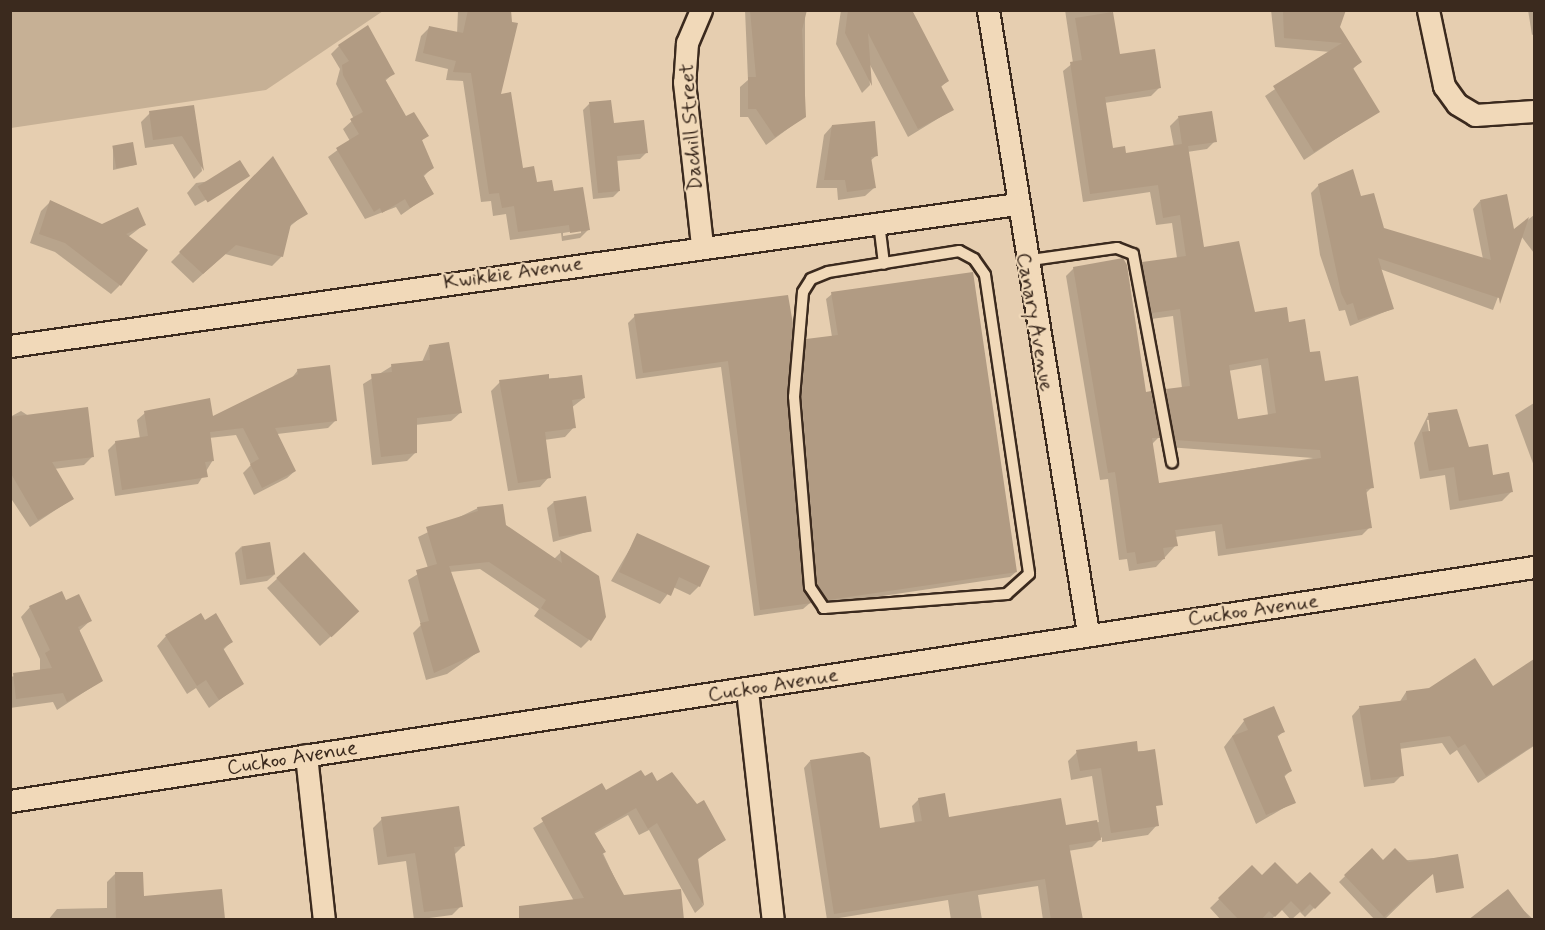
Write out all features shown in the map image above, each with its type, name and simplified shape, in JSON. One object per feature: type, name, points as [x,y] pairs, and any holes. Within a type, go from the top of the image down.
[{"type":"street","name":"Dachill Street","points":[[701,10],[687,43],[684,82],[702,246]]},
{"type":"street","name":"Canary Avenue","points":[[988,10],[1024,261],[1088,633]]},
{"type":"street","points":[[1428,10],[1444,86],[1457,104],[1475,115],[1534,111]]},
{"type":"street","name":"Kwikkie Avenue","points":[[10,346],[702,246],[1016,204]]},
{"type":"street","name":"Cuckoo Avenue","points":[[10,801],[747,690],[1088,633],[1534,567]]},
{"type":"street","points":[[747,690],[773,920]]},
{"type":"street","points":[[306,755],[324,920]]},
{"type":"lane","points":[[879,223],[884,264]]},
{"type":"lane","points":[[1024,261],[1117,248],[1133,254],[1172,462]]},
{"type":"lane","points":[[959,251],[974,259],[985,275],[1029,560],[1024,583],[1007,594],[834,612],[824,608],[810,587],[794,397],[803,292],[820,274],[884,264],[959,251]]},
{"type":"shaded area","points":[[10,11],[383,11],[266,90],[11,128]]},
{"type":"building","points":[[468,10],[511,10],[512,22],[518,23],[501,94],[511,92],[523,168],[534,166],[537,182],[552,180],[554,191],[583,187],[590,230],[570,233],[569,225],[518,232],[514,206],[502,208],[499,193],[489,194],[471,73],[453,72],[456,61],[423,53],[429,26],[463,33]]},
{"type":"building","points":[[750,10],[807,10],[802,30],[806,117],[775,137],[756,109],[748,109],[748,77],[756,77]]},
{"type":"building","points":[[848,10],[912,10],[949,81],[941,86],[954,110],[918,129],[868,33],[872,86],[845,33]]},
{"type":"building","points":[[1283,10],[1346,10],[1340,27],[1362,62],[1353,68],[1380,112],[1314,152],[1273,86],[1342,43],[1284,38]]},
{"type":"building","points":[[1113,12],[1120,54],[1155,49],[1161,88],[1105,97],[1113,148],[1125,146],[1126,153],[1182,144],[1178,116],[1212,111],[1217,142],[1188,146],[1204,247],[1239,241],[1255,312],[1287,307],[1289,322],[1305,319],[1310,352],[1320,351],[1325,381],[1358,376],[1374,488],[1366,489],[1372,528],[1226,549],[1222,524],[1175,530],[1178,546],[1163,548],[1165,559],[1137,564],[1135,552],[1127,553],[1115,472],[1108,473],[1073,267],[1123,258],[1127,265],[1146,392],[1151,391],[1160,438],[1152,438],[1159,483],[1321,458],[1320,450],[1175,440],[1166,389],[1190,386],[1180,309],[1152,313],[1142,262],[1186,256],[1180,215],[1163,218],[1158,185],[1090,194],[1070,62],[1082,60],[1075,18]],"holes":[[[1268,358],[1276,413],[1238,419],[1229,365]]]},
{"type":"building","points":[[368,25],[395,74],[385,79],[406,116],[414,112],[429,136],[422,140],[434,168],[423,175],[434,194],[410,208],[405,199],[382,213],[380,208],[374,212],[336,148],[359,134],[350,119],[363,112],[343,75],[342,65],[349,61],[338,45]]},
{"type":"building","points":[[611,100],[614,123],[644,120],[648,153],[617,156],[620,191],[598,193],[589,102]]},
{"type":"building","points":[[194,105],[204,171],[182,136],[153,140],[149,111]]},
{"type":"building","points":[[875,121],[878,156],[871,157],[876,188],[847,192],[845,180],[824,180],[832,125]]},
{"type":"building","points":[[133,142],[137,165],[116,168],[112,146]]},
{"type":"building","points":[[273,156],[308,214],[291,224],[283,257],[236,245],[203,274],[179,252]]},
{"type":"building","points":[[240,160],[250,176],[208,203],[198,186]]},
{"type":"building","points":[[1353,169],[1361,196],[1374,193],[1384,228],[1491,260],[1480,200],[1507,194],[1514,229],[1529,217],[1500,304],[1499,298],[1378,258],[1394,309],[1358,320],[1353,303],[1347,305],[1341,293],[1318,184]]},
{"type":"building","points":[[50,200],[102,224],[138,207],[146,225],[126,234],[148,250],[121,286],[65,243],[39,234]]},
{"type":"building","points":[[973,272],[1017,572],[828,600],[817,584],[802,397],[806,339],[838,335],[831,292]]},
{"type":"building","points":[[788,295],[793,324],[787,398],[803,588],[812,603],[760,610],[728,361],[643,373],[634,314]]},
{"type":"building","points":[[449,342],[462,413],[417,418],[417,453],[381,457],[371,374],[392,372],[391,364],[430,360],[429,345]]},
{"type":"building","points":[[330,365],[337,421],[275,428],[296,471],[262,488],[250,464],[259,459],[243,428],[210,432],[214,461],[205,462],[208,477],[122,490],[115,441],[148,436],[144,411],[210,398],[213,416],[298,374],[297,369]]},
{"type":"building","points":[[549,374],[549,379],[582,375],[585,398],[572,400],[576,428],[545,432],[551,478],[518,483],[499,380]]},
{"type":"building","points":[[88,407],[94,457],[52,462],[74,499],[38,520],[10,472],[10,417]]},
{"type":"building","points":[[1457,409],[1469,447],[1488,444],[1493,475],[1509,472],[1513,492],[1459,501],[1454,467],[1429,471],[1422,432],[1430,431],[1428,413]]},
{"type":"building","points":[[586,496],[592,532],[559,537],[553,501]]},
{"type":"building","points":[[503,504],[506,525],[562,563],[560,550],[599,576],[606,617],[591,641],[541,608],[546,600],[489,562],[449,566],[480,652],[434,673],[420,623],[429,621],[416,570],[437,564],[426,527],[478,511],[477,507]]},
{"type":"building","points":[[637,533],[710,566],[700,587],[679,577],[671,596],[619,572]]},
{"type":"building","points":[[270,542],[275,575],[247,579],[241,547]]},
{"type":"building","points":[[304,552],[359,611],[331,637],[276,578]]},
{"type":"building","points":[[62,591],[66,600],[79,594],[92,621],[78,627],[103,681],[67,702],[63,693],[16,699],[13,673],[52,668],[45,653],[50,650],[29,606]]},
{"type":"building","points":[[201,613],[205,620],[216,613],[233,642],[223,648],[244,684],[219,700],[206,680],[197,686],[165,635]]},
{"type":"building","points":[[1475,658],[1493,686],[1534,659],[1534,745],[1486,776],[1465,744],[1458,748],[1450,736],[1400,743],[1404,776],[1371,780],[1359,706],[1407,700],[1406,691],[1429,688]]},
{"type":"building","points":[[1274,706],[1285,732],[1277,735],[1292,771],[1284,775],[1296,803],[1266,815],[1232,736],[1248,730],[1243,719]]},
{"type":"building","points":[[1137,741],[1138,752],[1155,749],[1163,805],[1156,806],[1159,826],[1111,833],[1101,768],[1080,771],[1076,750]]},
{"type":"building","points":[[863,752],[870,757],[880,828],[922,821],[918,798],[945,793],[949,817],[1061,798],[1066,825],[1097,820],[1101,840],[1069,845],[1083,920],[1051,920],[1045,879],[834,914],[810,760]]},
{"type":"building","points":[[641,770],[645,776],[652,772],[657,781],[672,772],[697,804],[704,800],[726,840],[698,858],[704,906],[657,823],[648,829],[636,808],[594,832],[606,852],[602,854],[624,895],[681,889],[684,920],[519,920],[519,906],[584,898],[541,818],[602,783],[606,790]]},
{"type":"building","points":[[459,806],[465,846],[454,847],[463,907],[424,912],[415,853],[387,857],[381,817]]},
{"type":"building","points":[[1372,848],[1383,860],[1395,848],[1409,862],[1458,854],[1464,888],[1436,893],[1433,874],[1384,917],[1344,875]]},
{"type":"building","points":[[1275,862],[1297,884],[1310,872],[1331,893],[1315,909],[1310,904],[1302,912],[1291,901],[1275,917],[1269,911],[1261,920],[1239,920],[1218,898],[1252,865],[1262,875]]},
{"type":"building","points":[[115,872],[143,872],[144,896],[222,889],[225,919],[116,920]]},
{"type":"building","points":[[1508,889],[1531,920],[1468,920]]}]
